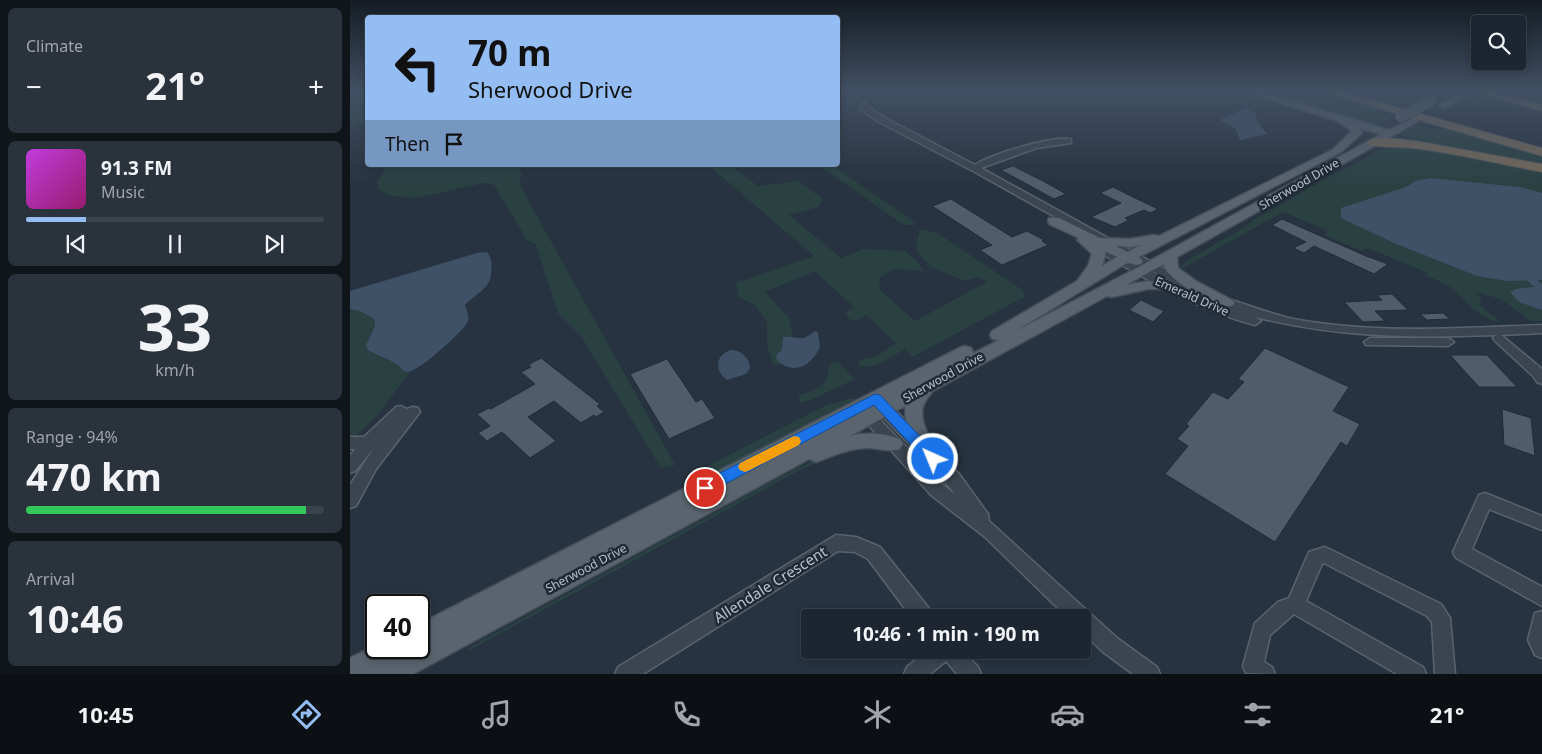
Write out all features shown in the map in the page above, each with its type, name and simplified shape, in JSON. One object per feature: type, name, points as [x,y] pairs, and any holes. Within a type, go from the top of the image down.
[{"type":"highway","points":[[1436,121],[1542,152]]},
{"type":"highway","points":[[1469,121],[1542,142]]},
{"type":"highway","points":[[1390,134],[1461,154]]},
{"type":"highway","points":[[1372,143],[1400,143],[1542,168]]},
{"type":"main road","points":[[1337,150],[1357,132],[1353,126],[1344,121]]},
{"type":"main road","points":[[1347,121],[1390,134]]},
{"type":"main road","name":"Sherwood Drive","points":[[387,674],[749,481],[1015,326],[1085,291],[1171,236],[1391,121]]},
{"type":"main road","name":"Sherwood Drive","points":[[430,631],[872,408],[938,379],[1069,309],[1085,291],[1133,261],[1170,255],[1413,121]]},
{"type":"main road","points":[[1054,221],[1133,261]]},
{"type":"main road","points":[[1069,309],[1078,298],[1133,261],[1194,229],[1198,222]]},
{"type":"main road","points":[[1105,241],[1130,243],[1171,236]]},
{"type":"main road","points":[[1082,238],[1099,254],[1085,291],[1148,285],[1166,286]]},
{"type":"main road","points":[[1170,255],[1171,269],[1193,286],[1227,303]]},
{"type":"main road","points":[[933,459],[914,422],[913,404],[920,394],[938,379]]},
{"type":"main road","points":[[749,481],[849,443],[872,439],[893,444]]},
{"type":"main road","points":[[412,674],[436,660],[459,636]]},
{"type":"main road","points":[[350,672],[376,659]]},
{"type":"street","name":"Emerald Drive","points":[[884,121],[924,148],[1105,241],[1166,286],[1216,309],[1263,324],[1308,334],[1389,343],[1542,336]]},
{"type":"street","points":[[971,171],[996,164],[1053,142],[1068,141]]},
{"type":"street","name":"Emerald Drive","points":[[971,171],[1082,238],[1198,291],[1271,318],[1354,332],[1439,334],[1542,329]]},
{"type":"street","points":[[1499,338],[1542,379]]},
{"type":"street","points":[[872,408],[893,444],[937,490],[991,532],[1072,609]]},
{"type":"street","points":[[872,408],[933,459],[953,479],[991,532]]},
{"type":"street","points":[[350,467],[368,443],[407,411],[357,484],[350,501]]},
{"type":"street","points":[[350,443],[385,444]]},
{"type":"street","points":[[1542,523],[1485,500],[1462,552],[1542,597]]},
{"type":"street","name":"Allendale Crescent","points":[[626,674],[836,543],[856,544],[874,553],[917,609]]},
{"type":"street","points":[[1265,674],[1253,666],[1262,630],[1285,608],[1294,605],[1308,578],[1314,558],[1326,555],[1434,610],[1441,618],[1445,674]]},
{"type":"street","points":[[1294,605],[1416,674]]},
{"type":"street","points":[[1542,620],[1538,640],[1542,648]]},
{"type":"street","points":[[1091,627],[1110,645],[1150,674]]},
{"type":"street","points":[[914,674],[933,659]]},
{"type":"street","points":[[957,659],[971,674]]},
{"type":"green space","points":[[350,121],[365,121],[365,123],[350,126]]},
{"type":"green space","points":[[1353,121],[1386,121],[1376,127]]},
{"type":"green space","points":[[1415,125],[1440,130],[1452,129],[1542,155],[1542,167],[1422,143],[1398,134]]},
{"type":"green space","points":[[1386,147],[1425,148],[1542,171],[1542,321],[1531,321],[1501,299],[1476,292],[1482,298],[1479,305],[1501,322],[1493,321],[1479,313],[1447,285],[1425,275],[1428,273],[1368,248],[1362,251],[1326,236],[1327,230],[1283,212],[1181,269],[1206,286],[1178,269],[1189,259],[1235,233],[1255,219]]},
{"type":"green space","points":[[519,167],[522,175],[519,178],[522,189],[675,465],[661,468],[581,336],[558,313],[536,245],[527,240],[494,185],[484,183],[416,198],[391,196],[378,189],[377,181],[385,168]]},
{"type":"green space","points":[[714,167],[732,167],[758,186],[798,181],[823,199],[818,207],[789,215],[841,258],[864,249],[905,251],[916,260],[924,271],[893,269],[879,278],[880,290],[915,321],[987,282],[977,277],[965,281],[931,267],[917,251],[920,230],[936,232],[1021,289],[1026,296],[912,357],[905,349],[883,362],[865,367],[859,366],[859,360],[877,356],[896,343],[866,315],[856,321],[849,319],[845,313],[854,307],[815,271],[765,292],[788,316],[793,337],[787,336],[782,350],[777,354],[776,359],[782,365],[773,364],[767,345],[767,322],[755,305],[739,297],[736,283],[814,256],[715,171]]},
{"type":"green space","points":[[821,167],[835,167],[909,218],[916,225],[904,225]]},
{"type":"green space","points":[[350,309],[360,311],[374,319],[375,326],[368,340],[376,354],[396,364],[404,371],[410,372],[374,419],[356,436],[350,437]]},
{"type":"green space","points":[[833,362],[838,362],[855,379],[811,400],[799,403],[799,395],[810,392],[824,383],[827,379],[828,367]]},
{"type":"green space","points":[[853,398],[857,400],[857,403],[719,472],[705,473],[706,469],[713,463],[827,405]]},
{"type":"green space","points":[[850,448],[860,448],[802,469],[468,651],[468,648],[795,469],[822,457]]},
{"type":"water","points":[[1223,121],[1257,121],[1267,134],[1240,140],[1236,129]]},
{"type":"water","points":[[1430,178],[1520,187],[1542,193],[1542,280],[1507,281],[1477,276],[1394,243],[1341,218],[1341,208],[1406,187],[1416,181]]},
{"type":"water","points":[[487,252],[492,266],[490,278],[486,287],[465,305],[468,316],[467,323],[448,343],[421,366],[406,372],[392,361],[368,350],[366,345],[375,326],[374,319],[360,311],[350,309],[350,291],[477,253]]},
{"type":"water","points":[[1542,286],[1542,310],[1519,302],[1510,292],[1516,289]]},
{"type":"water","points":[[815,331],[818,333],[820,347],[812,360],[801,367],[795,368],[788,367],[776,359],[777,354],[782,350],[783,337],[802,338]]},
{"type":"water","points":[[731,350],[738,351],[744,355],[750,368],[746,374],[727,380],[720,372],[718,364],[719,359]]},
{"type":"building","points":[[1013,166],[1066,194],[1054,199],[1001,170]]},
{"type":"building","points":[[1113,187],[1158,209],[1150,213],[1144,210],[1125,218],[1129,220],[1115,227],[1091,217],[1121,203],[1100,193]]},
{"type":"building","points":[[951,199],[1012,237],[1027,231],[1044,240],[1042,241],[1048,245],[1002,265],[980,250],[992,245],[932,206]]},
{"type":"building","points":[[1282,219],[1388,264],[1374,274],[1314,246],[1304,253],[1293,248],[1306,242],[1272,225]]},
{"type":"building","points":[[1392,294],[1408,310],[1375,311],[1385,321],[1363,322],[1344,302],[1382,300],[1377,295]]},
{"type":"building","points":[[1141,300],[1164,311],[1153,322],[1129,310]]},
{"type":"building","points":[[1443,313],[1450,319],[1427,320],[1420,314]]},
{"type":"building","points":[[1265,348],[1349,387],[1333,411],[1360,424],[1347,446],[1341,442],[1275,542],[1165,474],[1188,446],[1177,439],[1189,426],[1186,424],[1213,392],[1228,399],[1244,382],[1238,379]]},
{"type":"building","points":[[1450,355],[1487,355],[1517,387],[1479,387]]},
{"type":"building","points":[[541,358],[600,404],[597,406],[604,412],[596,417],[594,415],[581,423],[554,401],[528,417],[556,441],[530,458],[502,432],[487,441],[478,433],[490,426],[477,414],[489,408],[491,409],[535,384],[521,372],[531,367],[528,365]]},
{"type":"building","points":[[667,359],[696,402],[702,399],[715,418],[669,439],[630,374]]},
{"type":"building","points":[[1502,409],[1531,418],[1535,456],[1504,445]]},
{"type":"waterway","points":[[1530,279],[1539,286]]},
{"type":"slow traffic","points":[[745,467],[794,441]]},
{"type":"route","points":[[705,488],[875,399],[933,459]]}]
